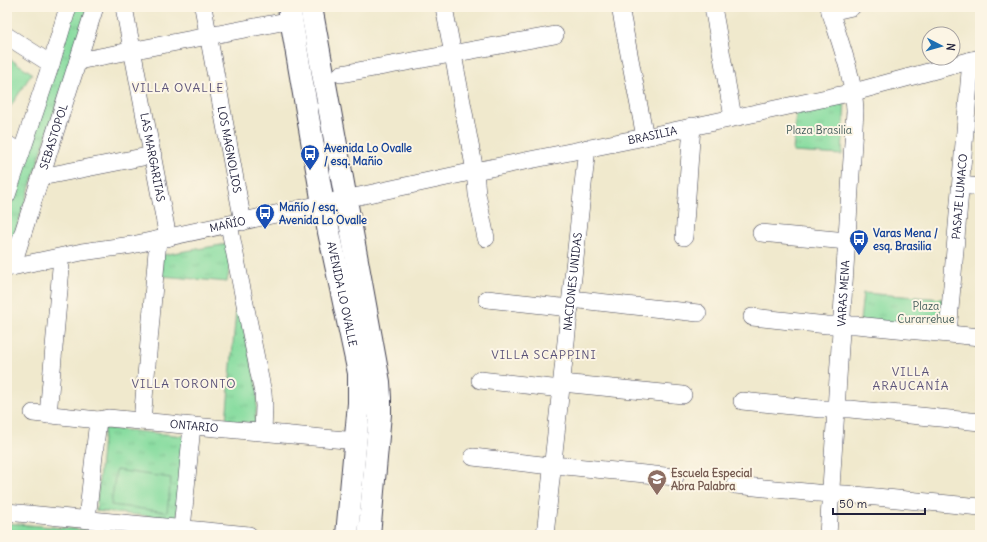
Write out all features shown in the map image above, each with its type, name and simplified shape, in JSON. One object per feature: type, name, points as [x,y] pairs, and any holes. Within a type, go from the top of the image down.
[{"type":"main road","name":"AVENIDA LO OVALLE","points":[[311,7],[376,367],[380,398],[379,430],[369,535]]},
{"type":"main road","name":"AVENIDA LO OVALLE","points":[[290,14],[324,204],[359,373],[359,403],[347,535]]},
{"type":"street","points":[[7,194],[14,148],[51,64],[68,7]]},
{"type":"street","name":"SEBASTOPOL","points":[[9,271],[41,177],[95,7]]},
{"type":"street","name":"LAS MARGARITAS","points":[[124,7],[153,155],[163,239],[142,421]]},
{"type":"street","name":"LOS MAGNOLIOS","points":[[203,7],[263,393],[263,432]]},
{"type":"street","points":[[444,7],[486,238]]},
{"type":"street","points":[[620,7],[644,136]]},
{"type":"street","points":[[713,7],[733,117]]},
{"type":"street","points":[[830,10],[852,7]]},
{"type":"street","name":"VARAS MENA","points":[[828,535],[855,111],[854,92],[851,79],[830,10]]},
{"type":"street","points":[[78,61],[208,36],[290,14]]},
{"type":"street","points":[[341,74],[555,35]]},
{"type":"street","points":[[7,36],[51,64]]},
{"type":"street","name":"BRASILIA","points":[[324,204],[854,92],[975,59]]},
{"type":"street","name":"PASAJE LUMACO","points":[[948,333],[960,185],[975,59]]},
{"type":"street","points":[[684,237],[692,126]]},
{"type":"street","name":"NACIONES UNIDAS","points":[[545,535],[587,148]]},
{"type":"street","points":[[41,177],[153,155]]},
{"type":"street","points":[[960,185],[980,187]]},
{"type":"street","name":"MAÑÍO","points":[[9,271],[82,252],[163,239],[324,204]]},
{"type":"street","points":[[761,233],[847,241]]},
{"type":"street","name":"MAÑÍO","points":[[9,271],[61,268],[112,254],[132,245]]},
{"type":"street","name":"ONTARIO","points":[[61,268],[40,414],[98,420],[108,418],[356,441]]},
{"type":"street","points":[[487,299],[698,313]]},
{"type":"street","points":[[752,317],[827,325],[856,324],[980,337]]},
{"type":"street","points":[[480,380],[683,395]]},
{"type":"street","points":[[742,401],[821,409],[850,409],[980,422]]},
{"type":"street","points":[[87,519],[98,420]]},
{"type":"street","points":[[182,529],[192,426]]},
{"type":"street","points":[[473,458],[542,466],[565,466],[675,477]]},
{"type":"street","points":[[735,485],[980,507]]},
{"type":"street","points":[[7,512],[249,535]]},
{"type":"green space","points":[[75,7],[88,7],[7,258],[7,218]]},
{"type":"green space","points":[[7,57],[32,73],[7,112]]},
{"type":"green space","name":"Plaza Brasilia","points":[[845,100],[842,155],[793,152],[796,110]]},
{"type":"green space","points":[[227,244],[230,266],[227,282],[162,276],[162,255]]},
{"type":"green space","name":"Plaza Curarrehue","points":[[863,293],[942,299],[940,328],[860,321]]},
{"type":"green space","points":[[237,300],[258,392],[255,423],[226,421]]},
{"type":"green space","points":[[104,428],[185,436],[177,519],[96,511]]},
{"type":"green space","points":[[116,470],[171,478],[167,512],[111,505]]},
{"type":"green space","points":[[7,523],[141,535],[7,535]]},
{"type":"place","name":"Avenida Lo Ovalle / esq. Mañio","points":[[310,171]]},
{"type":"place","name":"Mañío / esq. Avenida Lo Ovalle","points":[[265,230]]},
{"type":"place","name":"Varas Mena / esq. Brasilia","points":[[859,256]]},
{"type":"place","name":"Escuela Especial Abra Palabra","points":[[657,496]]},
{"type":"district","name":"VILLA OVALLE","points":[[178,88]]},
{"type":"district","name":"VILLA SCAPPINI","points":[[544,355]]},
{"type":"district","name":"VILLA ARAUCANÍA","points":[[911,379]]},
{"type":"district","name":"VILLA TORONTO","points":[[184,384]]}]
